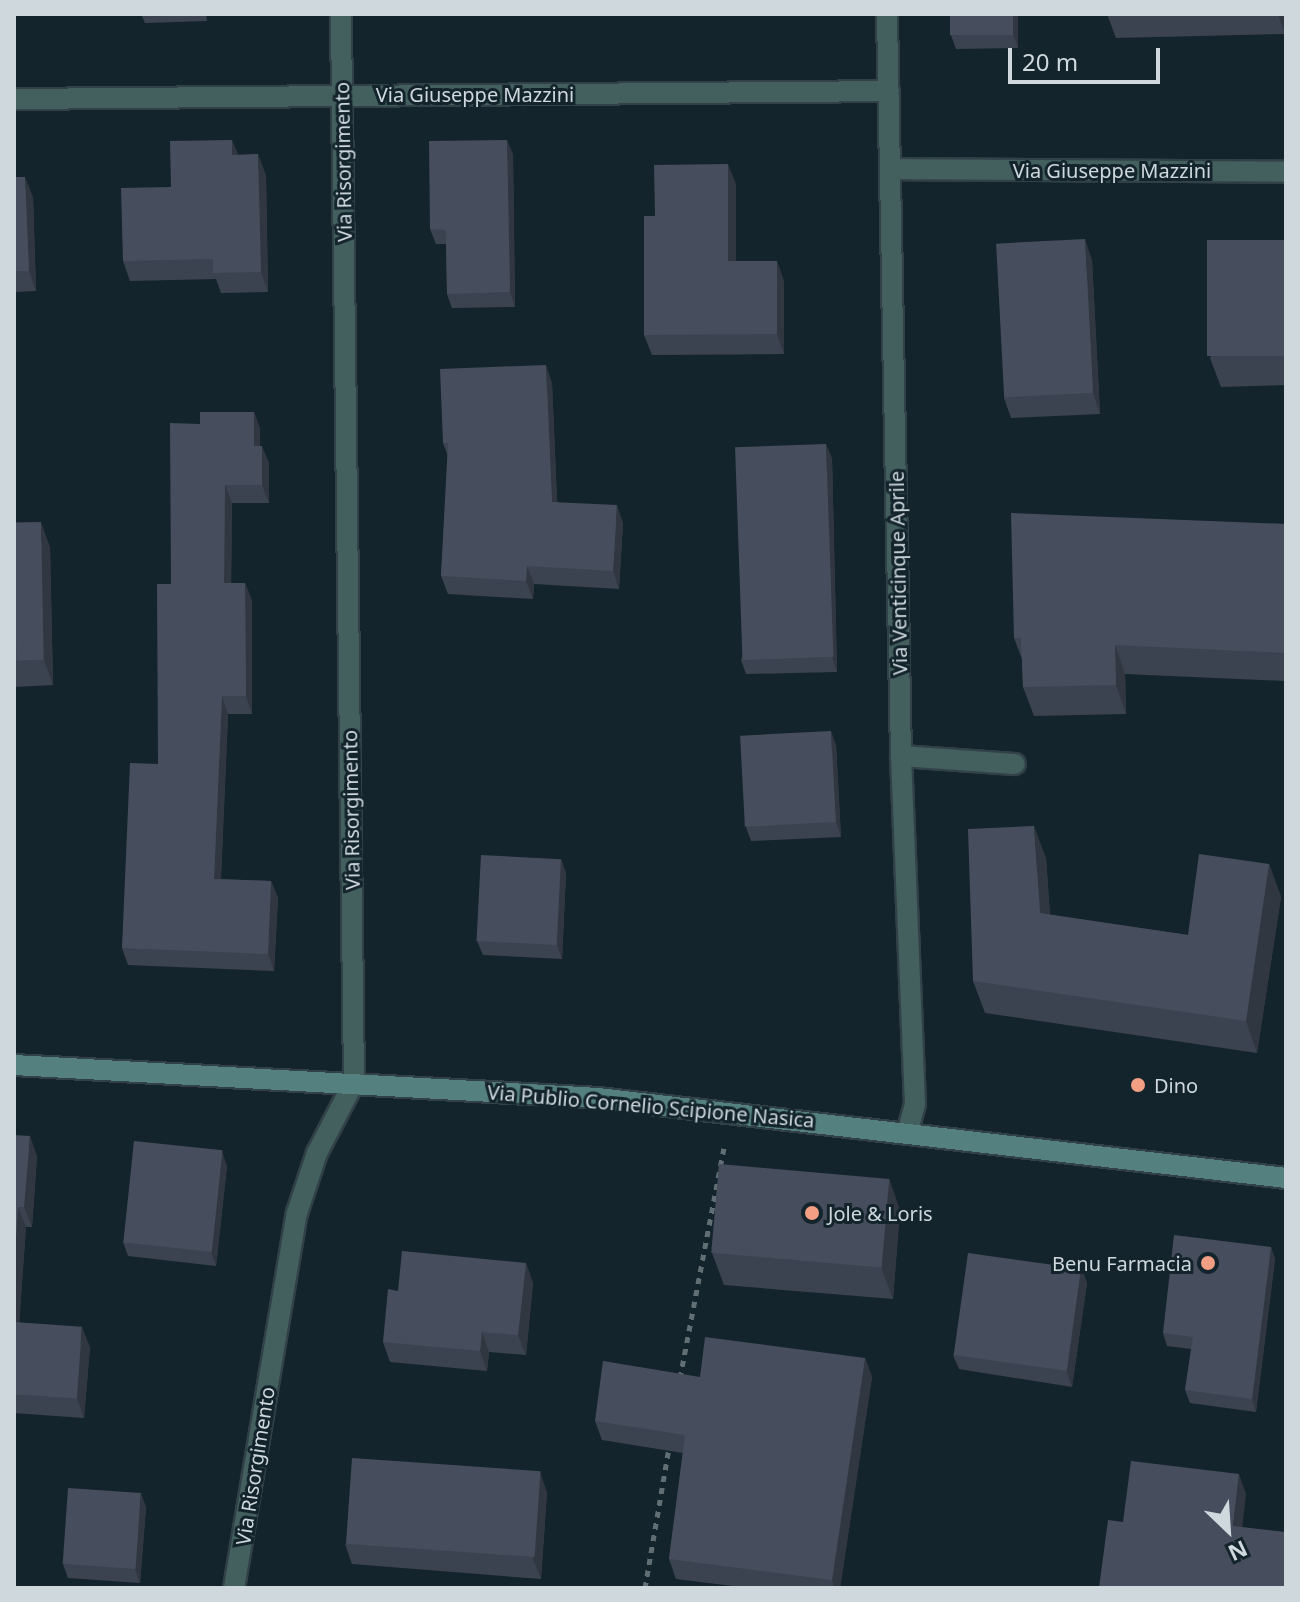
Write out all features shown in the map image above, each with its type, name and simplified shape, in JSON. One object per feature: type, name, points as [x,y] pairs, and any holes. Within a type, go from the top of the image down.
[{"type":"street","name":"Via Risorgimento","points":[[234,1588],[297,1213],[317,1153],[354,1082],[341,14]]},
{"type":"street","name":"Via Venticinque Aprile","points":[[887,14],[901,756],[915,1104],[908,1131]]},
{"type":"street","name":"Via Giuseppe Mazzini","points":[[14,99],[889,91]]},
{"type":"street","name":"Via Giuseppe Mazzini","points":[[891,169],[1286,172]]},
{"type":"street","points":[[901,756],[1015,764]]},
{"type":"street","name":"Via Publio Cornelio Scipione Nasica","points":[[14,1065],[354,1082],[732,1112],[1286,1178]]},
{"type":"path","points":[[678,1390],[732,1112]]},
{"type":"path","points":[[645,1588],[671,1436]]},
{"type":"building","points":[[950,14],[1013,14],[1013,35],[950,35]]},
{"type":"building","points":[[232,140],[232,155],[258,154],[261,272],[213,273],[213,259],[123,261],[121,188],[171,187],[170,141]]},
{"type":"building","points":[[507,140],[510,292],[447,294],[446,230],[430,229],[429,141]]},
{"type":"building","points":[[728,164],[728,261],[777,261],[777,334],[644,335],[644,216],[655,216],[654,165]]},
{"type":"building","points":[[14,177],[25,177],[29,271],[14,271]]},
{"type":"building","points":[[1085,239],[1093,393],[1004,397],[996,244]]},
{"type":"building","points":[[1207,240],[1286,240],[1286,356],[1207,356]]},
{"type":"building","points":[[546,365],[552,502],[617,505],[613,571],[527,566],[526,581],[441,576],[448,443],[443,443],[440,369]]},
{"type":"building","points":[[200,412],[254,412],[254,446],[262,446],[262,485],[225,485],[224,583],[245,583],[246,696],[222,696],[214,879],[271,881],[268,954],[122,948],[130,763],[158,764],[157,584],[171,584],[170,423],[200,424]]},
{"type":"building","points":[[826,444],[833,657],[742,660],[735,447]]},
{"type":"building","points":[[1011,513],[1286,524],[1286,653],[1115,645],[1116,685],[1023,687],[1021,638],[1014,638]]},
{"type":"building","points":[[14,522],[41,522],[43,660],[16,660]]},
{"type":"building","points":[[831,731],[836,822],[745,827],[740,736]]},
{"type":"building","points":[[1034,826],[1040,913],[1188,935],[1199,854],[1269,864],[1246,1021],[973,981],[968,829]]},
{"type":"building","points":[[481,855],[561,859],[556,945],[476,941]]},
{"type":"building","points":[[14,1135],[30,1136],[24,1207],[18,1207],[14,1267]]},
{"type":"building","points":[[134,1141],[223,1150],[212,1252],[123,1242]]},
{"type":"building","points":[[719,1164],[889,1179],[882,1268],[711,1253]]},
{"type":"building","points":[[1174,1235],[1271,1247],[1252,1399],[1185,1390],[1193,1337],[1163,1333]]},
{"type":"building","points":[[402,1251],[526,1263],[518,1335],[482,1332],[480,1351],[383,1342],[388,1289],[398,1291]]},
{"type":"building","points":[[968,1253],[1081,1269],[1067,1371],[954,1355]]},
{"type":"building","points":[[14,1322],[82,1327],[77,1399],[14,1394]]},
{"type":"building","points":[[705,1337],[865,1358],[832,1580],[669,1559],[685,1435],[595,1421],[603,1361],[700,1377]]},
{"type":"building","points":[[352,1458],[541,1471],[535,1557],[346,1544]]},
{"type":"building","points":[[1131,1461],[1239,1474],[1233,1526],[1286,1532],[1286,1588],[1099,1588],[1108,1520],[1123,1522]]},
{"type":"building","points":[[68,1488],[141,1493],[136,1569],[63,1564]]},
{"type":"place","name":"Dino","points":[[1138,1085]]},
{"type":"place","name":"Jole & Loris","points":[[812,1213]]},
{"type":"place","name":"Benu Farmacia","points":[[1208,1263]]}]
